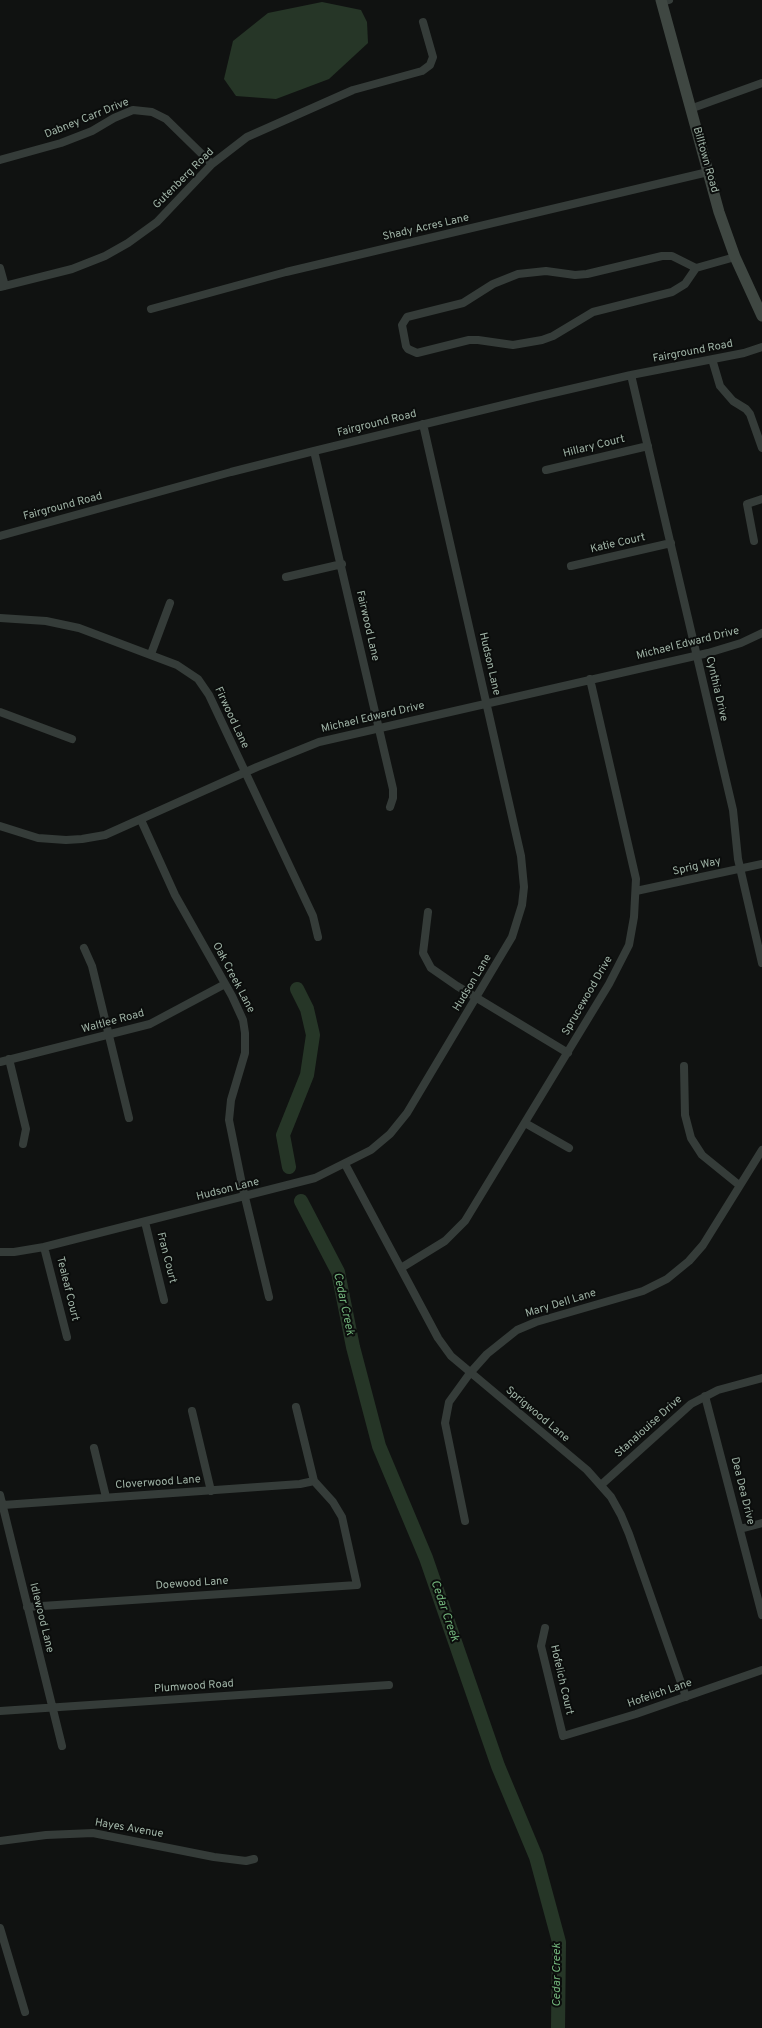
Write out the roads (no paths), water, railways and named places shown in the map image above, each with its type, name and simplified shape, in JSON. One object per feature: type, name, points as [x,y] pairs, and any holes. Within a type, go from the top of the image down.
[{"type":"main road","name":"Billtown Road","points":[[664,1],[690,109],[708,172],[735,256],[762,316]]},
{"type":"street","name":"Gutenberg Road","points":[[3,287],[72,269],[105,256],[128,243],[157,222],[212,164],[247,137],[276,122],[353,90],[422,71],[430,65],[433,57],[423,22]]},
{"type":"street","points":[[690,109],[762,82]]},
{"type":"street","name":"Dabney Carr Drive","points":[[0,160],[61,143],[92,131],[114,118],[133,110],[152,112],[166,118],[212,164]]},
{"type":"street","name":"Shady Acres Lane","points":[[151,309],[286,272],[708,172]]},
{"type":"street","points":[[696,268],[672,256],[662,256],[587,274],[575,275],[546,271],[518,274],[493,284],[463,303],[408,317],[402,325],[406,346],[408,349],[417,353],[468,340],[513,345],[542,340],[553,336],[593,312],[672,292],[685,284],[696,268],[735,256]]},
{"type":"street","points":[[0,268],[3,287]]},
{"type":"street","name":"Fairground Road","points":[[0,536],[231,472],[314,451],[631,375],[712,359],[762,347]]},
{"type":"street","points":[[712,359],[720,386],[733,401],[746,409],[750,414],[762,448]]},
{"type":"street","name":"Cynthia Drive","points":[[631,375],[733,810],[740,868],[762,962]]},
{"type":"street","name":"Hudson Lane","points":[[0,1252],[44,1247],[245,1197],[315,1178],[346,1164],[377,1146],[398,1126],[498,963],[516,926],[522,904],[524,887],[521,856],[423,424]]},
{"type":"street","name":"Hillary Court","points":[[546,470],[648,446]]},
{"type":"street","name":"Fairwood Lane","points":[[314,451],[342,564],[393,792],[390,807]]},
{"type":"street","points":[[754,541],[747,504],[762,499]]},
{"type":"street","name":"Katie Court","points":[[571,566],[671,543]]},
{"type":"street","points":[[286,577],[342,564]]},
{"type":"street","points":[[151,654],[170,603]]},
{"type":"street","name":"Firwood Lane","points":[[0,618],[46,621],[107,637],[182,667],[198,679],[209,695],[244,773],[313,916],[318,937]]},
{"type":"street","name":"Michael Edward Drive","points":[[0,826],[38,838],[66,840],[105,835],[244,773],[319,742],[697,655],[732,646],[762,634]]},
{"type":"street","name":"Sprucewood Drive","points":[[401,1268],[445,1241],[460,1228],[609,984],[629,945],[634,923],[636,878],[590,679]]},
{"type":"street","points":[[0,712],[72,739]]},
{"type":"street","name":"Oak Creek Lane","points":[[141,820],[175,895],[237,1006],[246,1033],[245,1053],[231,1100],[229,1120],[245,1197],[269,1297]]},
{"type":"street","name":"Sprig Way","points":[[636,891],[762,864]]},
{"type":"street","points":[[428,912],[423,943],[423,953],[428,964],[438,974],[476,998],[568,1052]]},
{"type":"street","points":[[84,948],[92,966],[130,1118]]},
{"type":"street","name":"Waltlee Road","points":[[0,1062],[141,1027],[162,1018],[225,984]]},
{"type":"street","points":[[9,1059],[26,1129],[23,1144]]},
{"type":"street","points":[[684,1066],[685,1115],[691,1138],[702,1155],[739,1185]]},
{"type":"street","points":[[525,1122],[569,1148]]},
{"type":"street","name":"Mary Dell Lane","points":[[465,1521],[447,1442],[445,1416],[449,1402],[470,1373],[487,1354],[517,1330],[536,1322],[643,1291],[667,1279],[689,1261],[703,1244],[762,1150]]},
{"type":"street","name":"Sprigwood Lane","points":[[346,1164],[445,1349],[470,1373],[587,1470],[611,1497],[621,1515],[686,1697]]},
{"type":"street","name":"Fran Court","points":[[145,1222],[164,1300]]},
{"type":"street","name":"Tealeaf Court","points":[[44,1247],[68,1337]]},
{"type":"street","name":"Stanalouise Drive","points":[[601,1484],[691,1404],[718,1390],[762,1378]]},
{"type":"street","name":"Dea Dea Drive","points":[[705,1396],[762,1616]]},
{"type":"street","points":[[296,1407],[314,1482]]},
{"type":"street","points":[[192,1411],[211,1490]]},
{"type":"street","points":[[94,1448],[106,1498]]},
{"type":"street","name":"Cloverwood Lane","points":[[3,1505],[314,1482]]},
{"type":"street","name":"Doewood Lane","points":[[27,1607],[357,1585],[342,1517],[333,1502],[314,1482]]},
{"type":"street","name":"Idlewood Lane","points":[[0,1495],[62,1746]]},
{"type":"street","points":[[740,1529],[762,1523]]},
{"type":"street","name":"Hofelich Court","points":[[545,1628],[541,1646],[563,1736]]},
{"type":"street","name":"Hofelich Lane","points":[[563,1736],[686,1697],[762,1670]]},
{"type":"street","name":"Plumwood Road","points":[[0,1711],[389,1685]]},
{"type":"street","name":"Hayes Avenue","points":[[0,1841],[46,1835],[93,1833],[214,1857],[246,1861],[254,1859]]},
{"type":"street","points":[[0,1928],[25,2012]]},
{"type":"waterway","name":"Cedar Creek","points":[[289,1167],[283,1135],[307,1075],[313,1035],[307,1009],[297,989]]},
{"type":"waterway","name":"Cedar Creek","points":[[301,1201],[338,1272],[353,1347],[379,1446],[426,1558],[498,1766],[536,1857],[559,1942],[558,2028]]}]
